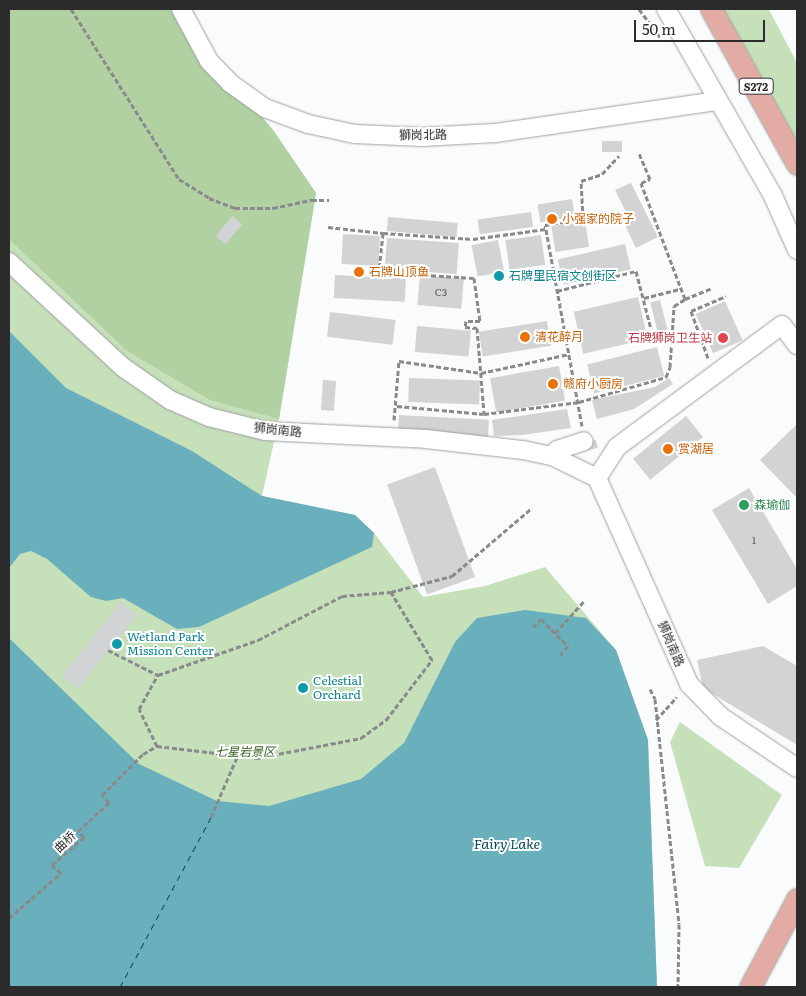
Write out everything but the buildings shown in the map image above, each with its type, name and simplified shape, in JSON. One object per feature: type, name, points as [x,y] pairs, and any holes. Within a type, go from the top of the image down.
[{"type":"main road","name":"S272","points":[[711,9],[797,164]]},
{"type":"main road","points":[[750,987],[797,899]]},
{"type":"street","name":"獅岗北路","points":[[181,9],[209,61],[230,83],[265,108],[308,124],[355,134],[422,137],[495,133],[716,101]]},
{"type":"street","points":[[666,9],[716,101],[773,196],[797,227]]},
{"type":"street","points":[[773,196],[797,250]]},
{"type":"street","name":"狮岗南路","points":[[9,262],[124,368],[170,400],[209,417],[265,430],[426,439],[552,456],[597,478],[688,684],[720,716],[797,768]]},
{"type":"street","points":[[597,478],[617,448],[782,326],[797,346]]},
{"type":"street","points":[[552,456],[557,450],[584,441]]},
{"type":"path","points":[[71,9],[179,179],[209,198],[235,208],[273,208],[312,200],[329,200]]},
{"type":"path","points":[[639,154],[650,179],[641,183],[685,299]]},
{"type":"path","points":[[584,441],[579,402],[568,354],[545,225],[583,218],[582,181],[602,174],[619,156]]},
{"type":"path","points":[[328,227],[474,239],[545,229]]},
{"type":"path","points":[[383,233],[379,272],[474,278],[480,321],[466,321],[466,327],[476,328],[484,414]]},
{"type":"path","points":[[557,291],[636,271],[652,329]]},
{"type":"path","points":[[397,406],[484,414],[579,402],[666,377],[670,367],[674,306],[685,299],[712,288]]},
{"type":"path","points":[[644,298],[681,289]]},
{"type":"path","points":[[714,375],[691,311],[726,296]]},
{"type":"path","points":[[396,420],[399,361],[481,372],[568,354]]},
{"type":"path","points":[[391,592],[432,660],[386,720],[361,738],[257,758],[157,746],[139,709],[158,675],[258,640],[342,596],[391,592],[452,576],[532,508]]},
{"type":"path","points":[[555,633],[584,601]]},
{"type":"path","points":[[533,627],[541,619],[568,646],[560,655]]},
{"type":"path","points":[[108,650],[158,675]]},
{"type":"path","points":[[656,720],[688,684]]},
{"type":"path","points":[[650,689],[656,720],[679,924],[678,987]]},
{"type":"path","name":"曲桥","points":[[9,918],[61,873],[52,865],[84,837],[78,831],[110,804],[102,796],[143,754],[157,746]]},
{"type":"path","points":[[210,817],[238,755]]},
{"type":"green space","name":"七星岩景区","points":[[9,9],[273,130],[316,193],[279,419],[262,496],[355,515],[374,533],[423,597],[485,586],[545,567],[616,650],[648,740],[657,987],[9,987]]},
{"type":"green space","points":[[9,9],[174,9],[273,130],[316,193],[279,419],[210,400],[127,351],[9,239]]},
{"type":"green space","points":[[721,9],[768,9],[774,19],[797,63],[797,146]]},
{"type":"green space","points":[[680,722],[782,795],[739,868],[705,866],[670,742]]},
{"type":"water","points":[[9,331],[66,388],[192,451],[262,496],[355,515],[374,533],[372,547],[199,627],[177,629],[123,598],[106,601],[91,597],[47,559],[31,551],[20,554],[9,568]]},
{"type":"water","name":"Fairy Lake","points":[[525,610],[586,618],[616,650],[648,740],[657,987],[9,987],[9,638],[139,764],[217,801],[269,806],[361,779],[404,743],[455,642],[477,618]]},
{"type":"ferry route","points":[[120,987],[211,817]]},
{"type":"place","name":"小强家的院子","points":[[552,219]]},
{"type":"place","name":"石牌山顶鱼","points":[[359,272]]},
{"type":"place","name":"石牌里民宿文创街区","points":[[499,276]]},
{"type":"place","name":"清花醉月","points":[[525,337]]},
{"type":"place","name":"石牌狮岗卫生站","points":[[723,338]]},
{"type":"place","name":"赣府小厨房","points":[[553,384]]},
{"type":"place","name":"赏湖居","points":[[668,449]]},
{"type":"place","name":"森瑜伽","points":[[744,505]]},
{"type":"place","name":"Wetland Park Mission Center","points":[[117,644]]},
{"type":"place","name":"Celestial Orchard","points":[[303,688]]}]
